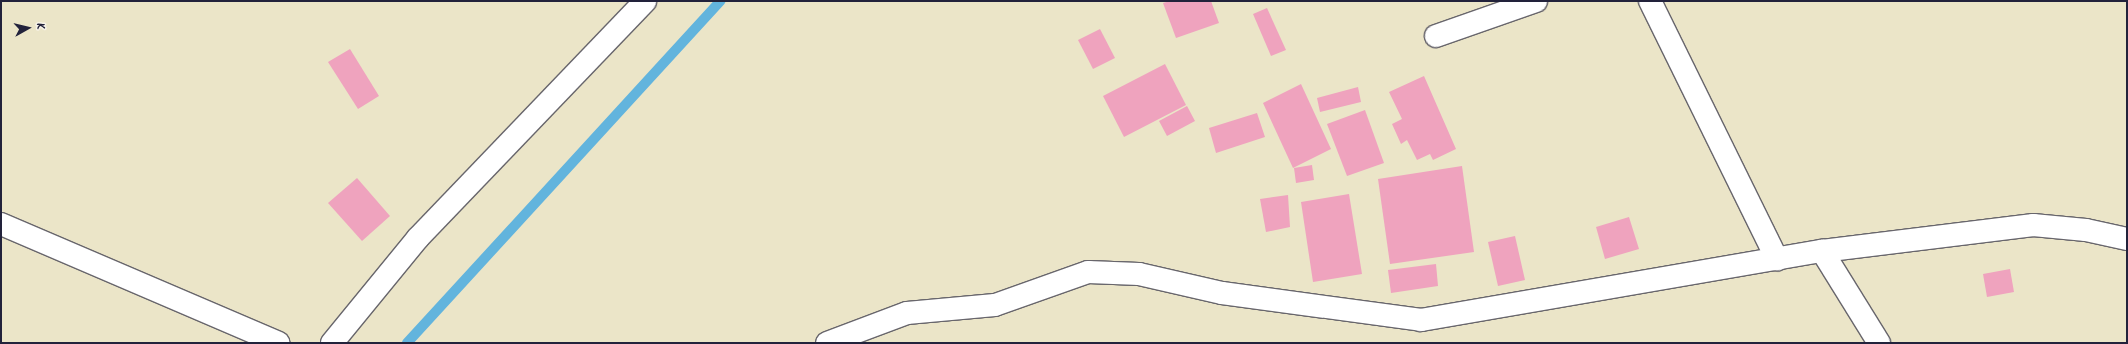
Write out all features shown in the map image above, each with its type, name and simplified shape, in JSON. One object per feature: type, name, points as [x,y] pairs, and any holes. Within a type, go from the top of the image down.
[{"type":"street","points":[[332,343],[418,238],[645,1]]},
{"type":"street","points":[[1436,36],[1536,1]]},
{"type":"street","points":[[1650,1],[1777,259]]},
{"type":"street","points":[[1,224],[279,343]]},
{"type":"street","points":[[826,343],[907,313],[994,305],[1088,272],[1139,274],[1222,293],[1421,320],[1822,251],[2033,225],[2086,230],[2127,239]]},
{"type":"street","points":[[1822,251],[1879,343]]},
{"type":"building","points":[[1170,1],[1211,1],[1219,23],[1176,38],[1163,3]]},
{"type":"building","points":[[1267,8],[1286,50],[1271,56],[1253,14]]},
{"type":"building","points":[[1100,29],[1115,58],[1093,69],[1078,40]]},
{"type":"building","points":[[350,49],[379,96],[358,109],[328,62]]},
{"type":"building","points":[[1165,64],[1186,105],[1124,137],[1103,96]]},
{"type":"building","points":[[1424,76],[1456,149],[1433,160],[1430,154],[1417,160],[1407,140],[1401,144],[1392,124],[1402,119],[1389,92]]},
{"type":"building","points":[[1301,84],[1331,149],[1293,168],[1263,103]]},
{"type":"building","points":[[1358,87],[1361,102],[1320,112],[1317,98]]},
{"type":"building","points":[[1187,106],[1195,121],[1167,136],[1159,121]]},
{"type":"building","points":[[1365,110],[1384,163],[1347,176],[1327,124]]},
{"type":"building","points":[[1257,113],[1265,137],[1216,153],[1209,128]]},
{"type":"building","points":[[1312,165],[1314,180],[1296,183],[1294,168]]},
{"type":"building","points":[[1462,166],[1474,252],[1390,264],[1378,179]]},
{"type":"building","points":[[357,178],[390,216],[362,241],[328,203]]},
{"type":"building","points":[[1349,194],[1362,274],[1313,282],[1301,202]]},
{"type":"building","points":[[1288,195],[1290,227],[1266,232],[1260,199]]},
{"type":"building","points":[[1629,217],[1639,249],[1605,259],[1596,227]]},
{"type":"building","points":[[1515,236],[1525,280],[1498,286],[1488,242]]},
{"type":"building","points":[[1436,264],[1438,286],[1391,293],[1388,270]]},
{"type":"building","points":[[2010,269],[2014,292],[1987,297],[1983,274]]},
{"type":"waterway","points":[[407,343],[720,1]]}]
